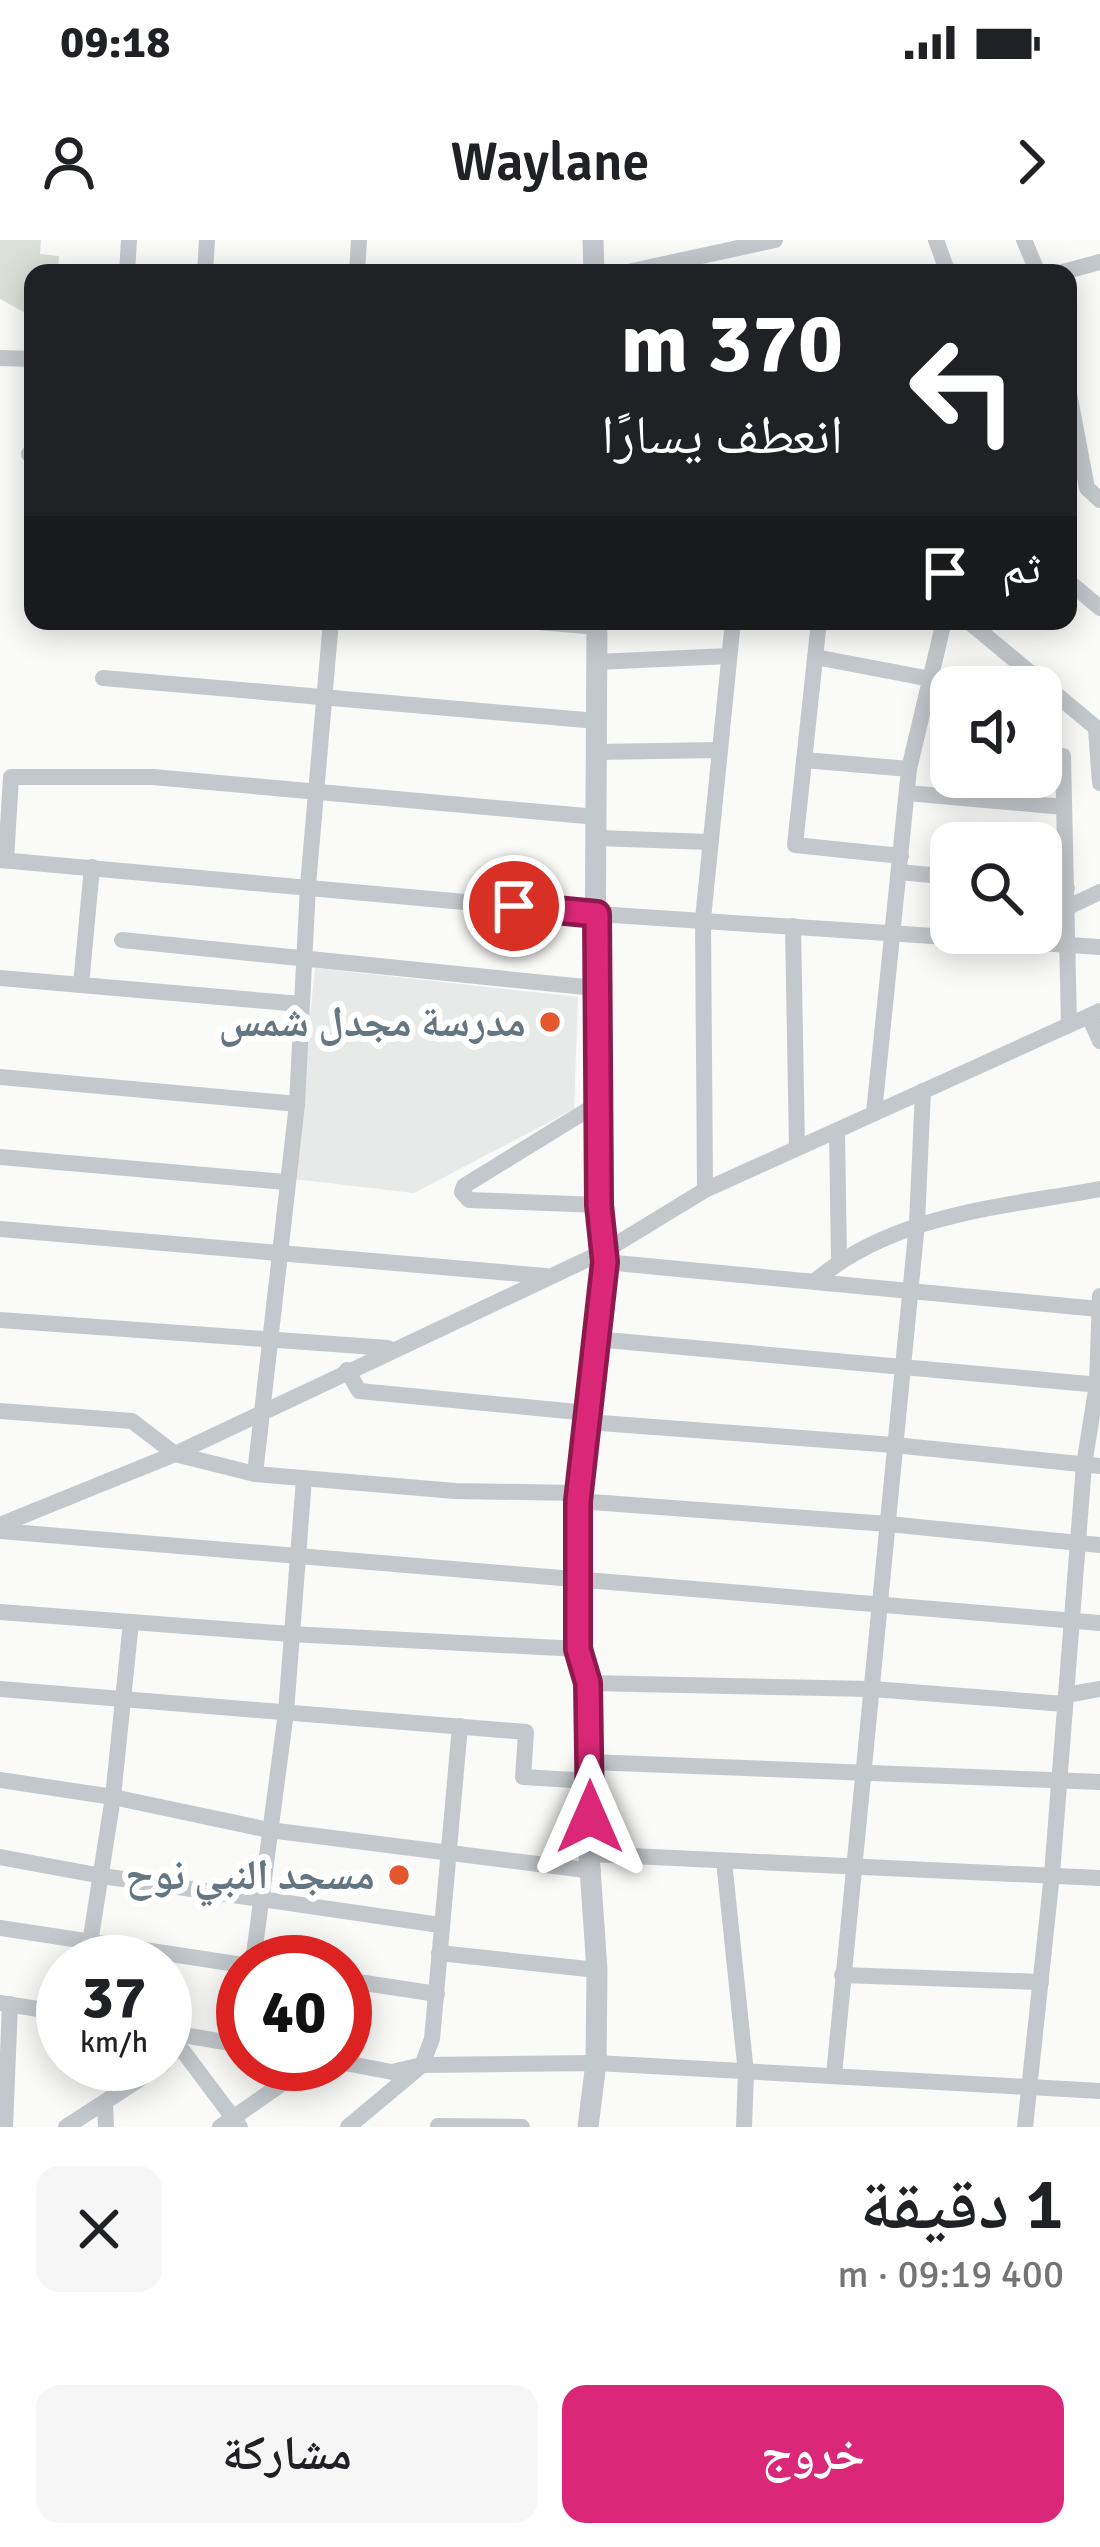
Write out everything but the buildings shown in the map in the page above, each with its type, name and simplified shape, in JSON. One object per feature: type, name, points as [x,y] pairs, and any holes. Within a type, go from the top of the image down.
[{"type":"street","points":[[664,264],[776,240]]},
{"type":"street","points":[[1077,429],[1088,480]]},
{"type":"street","points":[[1077,589],[1100,608]]},
{"type":"street","points":[[255,1474],[297,1104],[308,885],[330,630]]},
{"type":"street","points":[[588,2127],[596,2062],[597,1970],[588,1683],[578,1649],[577,1580],[578,1497],[605,1256],[599,1205],[595,988],[597,630]]},
{"type":"street","points":[[705,1190],[703,919],[732,630]]},
{"type":"street","points":[[818,630],[795,845],[930,872]]},
{"type":"street","points":[[934,666],[942,630]]},
{"type":"street","points":[[979,630],[1098,730],[1100,783]]},
{"type":"street","points":[[596,662],[729,656]]},
{"type":"street","points":[[815,657],[930,679]]},
{"type":"street","points":[[104,678],[597,721]]},
{"type":"street","points":[[874,1113],[909,769],[930,683]]},
{"type":"street","points":[[596,752],[719,750]]},
{"type":"street","points":[[1063,755],[1069,1025]]},
{"type":"street","points":[[804,760],[909,769]]},
{"type":"street","points":[[710,842],[153,777],[11,777],[3,860],[597,914],[1100,947]]},
{"type":"street","points":[[907,793],[1064,807]]},
{"type":"street","points":[[81,985],[92,867]]},
{"type":"street","points":[[1062,895],[1100,892]]},
{"type":"street","points":[[793,926],[797,1148]]},
{"type":"street","points":[[122,940],[595,988]]},
{"type":"street","points":[[0,978],[301,1004]]},
{"type":"street","points":[[0,1528],[175,1454],[547,1276],[605,1256],[705,1190],[1094,1013],[1100,1041]]},
{"type":"street","points":[[0,1077],[297,1104]]},
{"type":"street","points":[[834,2074],[917,1223],[923,1091]]},
{"type":"street","points":[[599,1103],[464,1186],[462,1192],[469,1200],[599,1205]]},
{"type":"street","points":[[837,1131],[839,1261]]},
{"type":"street","points":[[0,1156],[285,1182]]},
{"type":"street","points":[[815,1281],[839,1261],[917,1223],[1100,1189]]},
{"type":"street","points":[[0,1229],[547,1276]]},
{"type":"street","points":[[605,1256],[1099,1309]]},
{"type":"street","points":[[1025,2127],[1079,1543],[1092,1465],[1100,1297]]},
{"type":"street","points":[[0,1320],[394,1348]]},
{"type":"street","points":[[595,1339],[1098,1384]]},
{"type":"street","points":[[347,1370],[359,1391],[588,1418],[1092,1465]]},
{"type":"street","points":[[0,1411],[132,1421],[175,1454],[255,1474],[578,1497],[1100,1545]]},
{"type":"street","points":[[256,1935],[286,1712],[304,1479]]},
{"type":"street","points":[[0,1528],[1100,1624]]},
{"type":"street","points":[[0,1612],[578,1649]]},
{"type":"street","points":[[90,1935],[113,1797],[131,1622]]},
{"type":"street","points":[[588,1683],[1066,1699],[1100,1689]]},
{"type":"street","points":[[0,1689],[526,1732],[524,1777],[591,1771],[1100,1783]]},
{"type":"street","points":[[348,2127],[422,2065],[432,2039],[460,1726]]},
{"type":"street","points":[[0,1780],[113,1797],[268,1830],[450,1855],[591,1863],[724,1861],[1100,1878]]},
{"type":"street","points":[[0,1857],[440,1924]]},
{"type":"street","points":[[724,1861],[746,2073],[745,2127]]},
{"type":"street","points":[[0,1928],[44,1935]]},
{"type":"street","points":[[439,1953],[597,1970]]},
{"type":"street","points":[[842,1976],[1041,1982]]},
{"type":"street","points":[[372,1984],[437,1994]]},
{"type":"street","points":[[4,2127],[5,2004],[36,2009]]},
{"type":"street","points":[[192,2037],[216,2041]]},
{"type":"street","points":[[192,2044],[199,2038]]},
{"type":"street","points":[[372,2068],[392,2072],[422,2065],[596,2062],[1100,2091]]},
{"type":"street","points":[[192,2065],[231,2124],[274,2091]]},
{"type":"street","points":[[66,2127],[122,2091]]},
{"type":"street","points":[[105,2102],[106,2127]]},
{"type":"street","points":[[438,2126],[522,2127]]},
{"type":"shaded area","points":[[0,240],[41,240],[40,254],[59,256],[59,264],[24,264],[24,312],[0,299]]},
{"type":"shaded area","points":[[315,968],[578,997],[574,1109],[414,1193],[293,1179]]},
{"type":"place","name":"مدرسة مجدل شمس","points":[[550,1022]]},
{"type":"place","name":"مسجد النبي نوح","points":[[399,1875]]},
{"type":"route","points":[[514,906],[597,914],[599,1205],[605,1262],[578,1501],[578,1649],[588,1683],[590,1817]]}]
